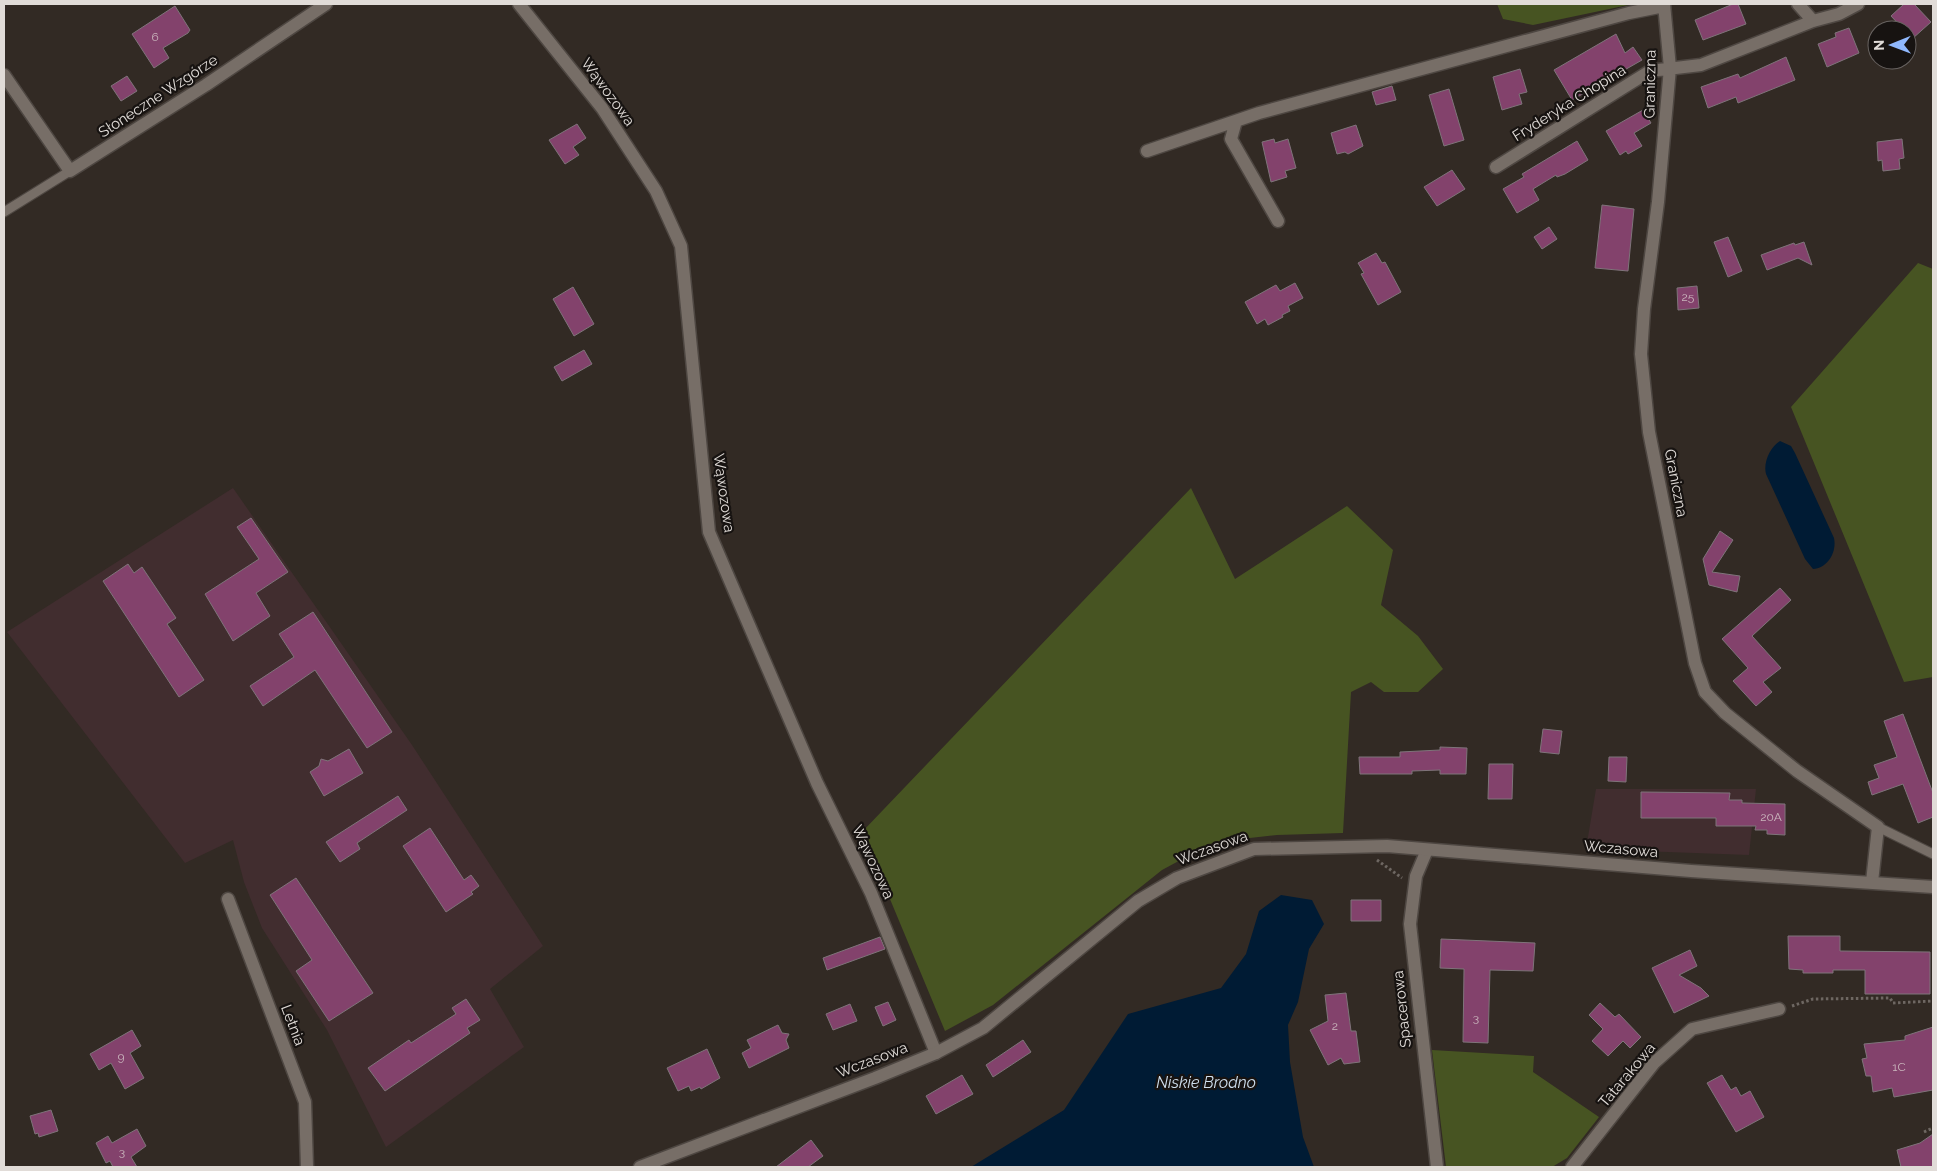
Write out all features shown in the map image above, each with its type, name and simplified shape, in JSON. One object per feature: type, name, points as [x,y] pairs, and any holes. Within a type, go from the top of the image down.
[{"type":"street","name":"Słoneczne Wzgórze","points":[[70,171],[206,85],[326,4]]},
{"type":"street","name":"Wąwozowa","points":[[519,4],[602,108],[656,191],[681,246],[709,532],[817,783],[871,893],[936,1053]]},
{"type":"street","points":[[1798,4],[1813,22]]},
{"type":"street","name":"Fryderyka Chopina","points":[[1496,167],[1650,72],[1701,65],[1813,22],[1839,14],[1858,4]]},
{"type":"street","points":[[1147,151],[1236,121],[1664,5]]},
{"type":"street","name":"Graniczna","points":[[1664,5],[1670,68],[1658,202],[1644,309],[1642,354],[1649,432],[1695,663],[1706,692],[1725,713],[1797,771],[1878,827]]},
{"type":"street","points":[[4,75],[70,171]]},
{"type":"street","points":[[1236,121],[1231,138],[1278,220]]},
{"type":"street","points":[[1872,882],[1878,827]]},
{"type":"street","name":"Wczasowa","points":[[640,1167],[936,1053],[983,1028],[1138,902],[1177,878],[1254,849],[1387,846],[1691,871],[1933,887]]},
{"type":"street","name":"Spacerowa","points":[[1427,850],[1416,876],[1410,924],[1437,1167]]},
{"type":"street","name":"Letnia","points":[[228,899],[305,1102],[306,1167]]},
{"type":"street","name":"Tatarakowa","points":[[1572,1167],[1654,1063],[1692,1029],[1780,1009]]},
{"type":"lane","name":"Słoneczne Wzgórze","points":[[4,212],[70,171]]},
{"type":"lane","points":[[1878,827],[1933,854]]},
{"type":"path","points":[[1780,1009],[1813,999],[1890,998],[1893,1003],[1933,1001]]},
{"type":"path","points":[[1924,1132],[1933,1128]]},
{"type":"shaded area","points":[[233,488],[412,745],[543,946],[490,989],[524,1047],[386,1147],[327,1030],[262,928],[244,882],[233,840],[185,863],[7,632]]},
{"type":"shaded area","points":[[1596,789],[1756,789],[1749,855],[1586,849]]},
{"type":"green space","points":[[1497,4],[1633,4],[1533,25],[1503,19]]},
{"type":"green space","points":[[1918,263],[1933,269],[1933,677],[1904,682],[1791,407]]},
{"type":"green space","points":[[1191,488],[1235,579],[1347,506],[1393,550],[1381,605],[1418,636],[1443,669],[1418,692],[1384,692],[1371,682],[1351,692],[1343,833],[1277,835],[1214,842],[1162,870],[993,1005],[945,1031],[862,832]]},
{"type":"green space","points":[[1432,1050],[1534,1056],[1533,1072],[1599,1117],[1567,1158],[1552,1167],[1446,1167]]},
{"type":"water","points":[[1780,441],[1791,446],[1795,453],[1834,538],[1833,554],[1823,566],[1818,568],[1813,569],[1805,559],[1766,474],[1768,456],[1773,447]]},
{"type":"water","name":"Niskie Brodno","points":[[1281,895],[1312,900],[1324,924],[1309,949],[1298,1002],[1288,1025],[1290,1062],[1303,1137],[1314,1167],[971,1167],[1064,1110],[1128,1014],[1221,988],[1246,954],[1259,911]]},
{"type":"building","points":[[1733,4],[1738,4],[1746,24],[1703,40],[1695,20]]},
{"type":"building","points":[[1904,4],[1914,4],[1931,22],[1917,35],[1917,20],[1895,20],[1891,16]]},
{"type":"building","points":[[175,6],[190,30],[163,48],[169,58],[154,68],[132,34]]},
{"type":"building","points":[[1849,28],[1859,53],[1827,67],[1818,44],[1836,37],[1835,33]]},
{"type":"building","points":[[1616,34],[1625,53],[1633,47],[1642,60],[1572,100],[1554,70]]},
{"type":"building","points":[[1786,57],[1795,80],[1738,103],[1736,97],[1708,108],[1701,87],[1738,74],[1740,78]]},
{"type":"building","points":[[1520,69],[1527,92],[1519,94],[1522,104],[1502,110],[1493,77]]},
{"type":"building","points":[[127,76],[137,91],[121,101],[111,86]]},
{"type":"building","points":[[1392,86],[1396,100],[1376,105],[1372,92]]},
{"type":"building","points":[[1449,89],[1464,140],[1444,146],[1429,95]]},
{"type":"building","points":[[1643,110],[1651,123],[1634,133],[1642,146],[1628,154],[1626,151],[1620,155],[1606,131]]},
{"type":"building","points":[[577,124],[586,138],[573,147],[579,155],[565,164],[549,140]]},
{"type":"building","points":[[1356,125],[1363,146],[1348,154],[1345,152],[1337,154],[1331,133]]},
{"type":"building","points":[[1274,139],[1275,143],[1288,139],[1296,168],[1285,171],[1287,177],[1271,182],[1262,142]]},
{"type":"building","points":[[1902,139],[1904,158],[1899,159],[1900,169],[1883,171],[1882,160],[1878,161],[1877,142]]},
{"type":"building","points":[[1577,141],[1588,160],[1565,174],[1557,177],[1556,175],[1533,189],[1539,200],[1517,213],[1503,189],[1524,177],[1522,174]]},
{"type":"building","points":[[1452,170],[1465,189],[1437,206],[1424,187]]},
{"type":"building","points":[[1602,205],[1634,209],[1628,271],[1595,268]]},
{"type":"building","points":[[1549,227],[1557,239],[1542,249],[1534,237]]},
{"type":"building","points":[[1728,237],[1742,271],[1728,277],[1714,242]]},
{"type":"building","points":[[1804,242],[1812,265],[1798,258],[1767,270],[1761,255],[1794,243],[1795,245]]},
{"type":"building","points":[[1376,253],[1382,263],[1385,262],[1401,292],[1378,305],[1361,274],[1364,273],[1358,263]]},
{"type":"building","points":[[1295,283],[1303,298],[1288,306],[1290,311],[1282,315],[1283,317],[1268,325],[1265,319],[1257,324],[1245,302],[1276,285],[1280,291]]},
{"type":"building","points":[[1697,286],[1699,308],[1678,310],[1677,288]]},
{"type":"building","points":[[573,287],[594,324],[574,336],[553,299]]},
{"type":"building","points":[[584,350],[592,364],[562,381],[554,367]]},
{"type":"building","points":[[251,518],[288,572],[256,593],[270,616],[233,641],[205,594],[259,559],[237,527]]},
{"type":"building","points":[[1720,531],[1733,540],[1712,572],[1740,576],[1737,592],[1709,585],[1703,559]]},
{"type":"building","points":[[128,564],[134,573],[142,567],[176,618],[167,624],[204,680],[179,697],[103,581]]},
{"type":"building","points":[[1780,588],[1791,600],[1752,636],[1781,668],[1763,682],[1772,692],[1756,706],[1733,681],[1748,668],[1722,639]]},
{"type":"building","points":[[313,612],[392,732],[367,748],[315,670],[263,706],[250,686],[294,657],[279,634]]},
{"type":"building","points":[[1903,714],[1933,793],[1933,817],[1918,823],[1903,784],[1872,795],[1868,782],[1879,778],[1874,765],[1897,757],[1884,721]]},
{"type":"building","points":[[1543,729],[1562,731],[1559,754],[1540,752]]},
{"type":"building","points":[[1440,747],[1467,748],[1466,774],[1440,774],[1440,770],[1412,771],[1412,774],[1360,774],[1359,757],[1400,757],[1400,752],[1440,750]]},
{"type":"building","points":[[349,749],[363,773],[324,796],[310,772],[319,766],[321,759],[328,761]]},
{"type":"building","points":[[1609,757],[1627,757],[1626,782],[1608,781]]},
{"type":"building","points":[[1489,764],[1513,764],[1512,799],[1488,799]]},
{"type":"building","points":[[1641,792],[1730,793],[1729,800],[1742,800],[1742,803],[1785,804],[1785,835],[1767,834],[1767,830],[1755,830],[1756,826],[1716,826],[1716,818],[1641,818]]},
{"type":"building","points":[[398,796],[407,810],[357,843],[360,849],[340,862],[326,842]]},
{"type":"building","points":[[430,828],[464,880],[471,875],[479,886],[471,892],[473,894],[446,912],[403,846]]},
{"type":"building","points":[[296,878],[373,993],[329,1021],[296,971],[312,960],[270,895]]},
{"type":"building","points":[[1351,900],[1381,900],[1381,921],[1351,921]]},
{"type":"building","points":[[1788,936],[1840,936],[1840,951],[1930,952],[1930,994],[1865,994],[1865,970],[1833,970],[1833,973],[1803,973],[1803,970],[1789,969]]},
{"type":"building","points":[[880,937],[885,949],[827,970],[823,958]]},
{"type":"building","points":[[1441,939],[1535,943],[1533,971],[1490,970],[1488,1043],[1463,1042],[1464,969],[1440,968]]},
{"type":"building","points":[[1690,950],[1697,966],[1679,975],[1701,988],[1709,996],[1674,1013],[1652,968]]},
{"type":"building","points":[[1346,993],[1351,1031],[1356,1031],[1360,1062],[1344,1064],[1341,1058],[1328,1065],[1310,1030],[1328,1021],[1325,995]]},
{"type":"building","points":[[466,999],[480,1020],[467,1028],[470,1033],[385,1091],[368,1068],[409,1040],[411,1043],[456,1014],[452,1008]]},
{"type":"building","points":[[888,1002],[896,1020],[883,1026],[875,1007]]},
{"type":"building","points":[[1600,1003],[1615,1017],[1619,1014],[1641,1037],[1630,1048],[1623,1041],[1608,1056],[1592,1041],[1603,1029],[1589,1015]]},
{"type":"building","points":[[850,1004],[857,1021],[833,1030],[826,1014]]},
{"type":"building","points":[[778,1025],[782,1033],[789,1034],[786,1040],[789,1048],[749,1068],[742,1053],[751,1048],[747,1040]]},
{"type":"building","points":[[1933,1027],[1933,1090],[1894,1097],[1892,1088],[1873,1092],[1871,1076],[1866,1076],[1862,1059],[1867,1058],[1864,1044],[1905,1040],[1905,1036]]},
{"type":"building","points":[[132,1030],[141,1046],[130,1053],[144,1078],[125,1089],[111,1063],[99,1070],[90,1054]]},
{"type":"building","points":[[1023,1040],[1031,1052],[993,1077],[986,1065]]},
{"type":"building","points":[[707,1049],[720,1078],[701,1089],[700,1087],[691,1091],[689,1086],[678,1091],[667,1068]]},
{"type":"building","points":[[962,1075],[973,1094],[936,1114],[926,1096]]},
{"type":"building","points":[[1722,1075],[1731,1090],[1736,1087],[1741,1096],[1750,1091],[1764,1117],[1736,1132],[1707,1083]]},
{"type":"building","points":[[51,1110],[58,1131],[39,1137],[38,1133],[35,1134],[30,1116]]},
{"type":"building","points":[[137,1129],[146,1146],[131,1157],[137,1167],[113,1167],[110,1161],[106,1163],[96,1143],[108,1136],[112,1143]]},
{"type":"building","points":[[1933,1134],[1933,1167],[1901,1167],[1897,1150],[1920,1143]]},
{"type":"building","points":[[811,1140],[823,1156],[808,1167],[776,1167]]}]
